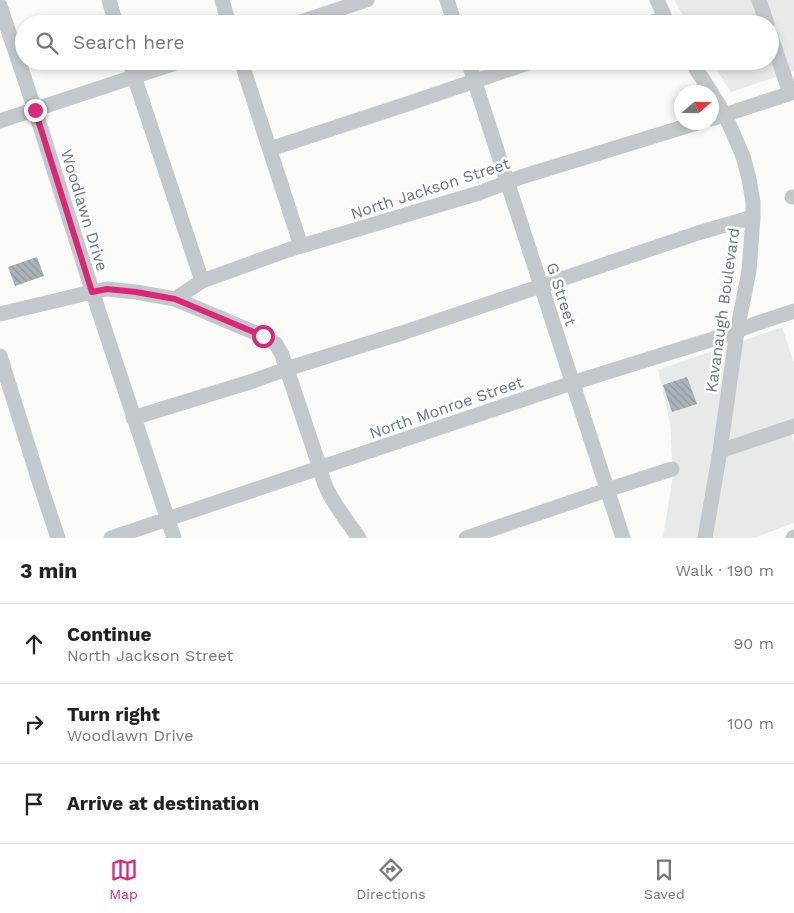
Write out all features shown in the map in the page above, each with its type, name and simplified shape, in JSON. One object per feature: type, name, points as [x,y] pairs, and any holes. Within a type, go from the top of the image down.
[{"type":"street","points":[[109,0],[113,15]]},
{"type":"street","points":[[222,0],[226,15]]},
{"type":"street","points":[[313,15],[334,5],[366,0]]},
{"type":"street","points":[[446,0],[452,15]]},
{"type":"street","points":[[657,0],[663,15]]},
{"type":"street","points":[[759,0],[764,15]]},
{"type":"street","name":"Woodlawn Drive","points":[[0,6],[15,51]]},
{"type":"street","points":[[719,117],[792,92],[779,58]]},
{"type":"street","name":"Woodlawn Drive","points":[[22,70],[133,418],[174,538]]},
{"type":"street","points":[[132,70],[202,281]]},
{"type":"street","points":[[0,121],[155,70]]},
{"type":"street","points":[[244,70],[301,246]]},
{"type":"street","name":"G Street","points":[[471,70],[623,538]]},
{"type":"street","points":[[270,149],[507,70]]},
{"type":"street","name":"Kavanaugh Boulevard","points":[[697,70],[706,85]]},
{"type":"street","name":"Kavanaugh Boulevard","points":[[705,538],[720,451],[737,331],[749,271],[753,217],[749,179],[743,156],[719,119]]},
{"type":"street","name":"North Jackson Street","points":[[175,299],[202,281],[301,246],[479,193],[507,182],[674,130]]},
{"type":"street","points":[[133,418],[253,381],[753,217]]},
{"type":"street","points":[[0,314],[107,289],[136,292],[175,299],[263,336],[276,344],[282,355],[320,468],[322,481],[359,538]]},
{"type":"street","name":"North Monroe Street","points":[[111,538],[572,383],[723,336],[794,311]]},
{"type":"street","points":[[0,356],[58,538]]},
{"type":"street","points":[[720,451],[794,426]]},
{"type":"street","points":[[466,538],[672,469]]},
{"type":"shaded area","points":[[674,0],[794,0],[794,71],[731,92],[717,70],[779,70],[779,15],[683,15]]},
{"type":"shaded area","points":[[782,327],[794,363],[794,428],[790,429],[794,443],[794,523],[754,538],[663,538],[673,476],[670,423],[658,370]]},
{"type":"building","points":[[37,257],[44,276],[15,286],[8,267]]},
{"type":"building","points":[[687,377],[697,404],[672,412],[663,385]]},
{"type":"route","points":[[35,110],[92,292],[107,289],[175,299],[263,336]]}]
